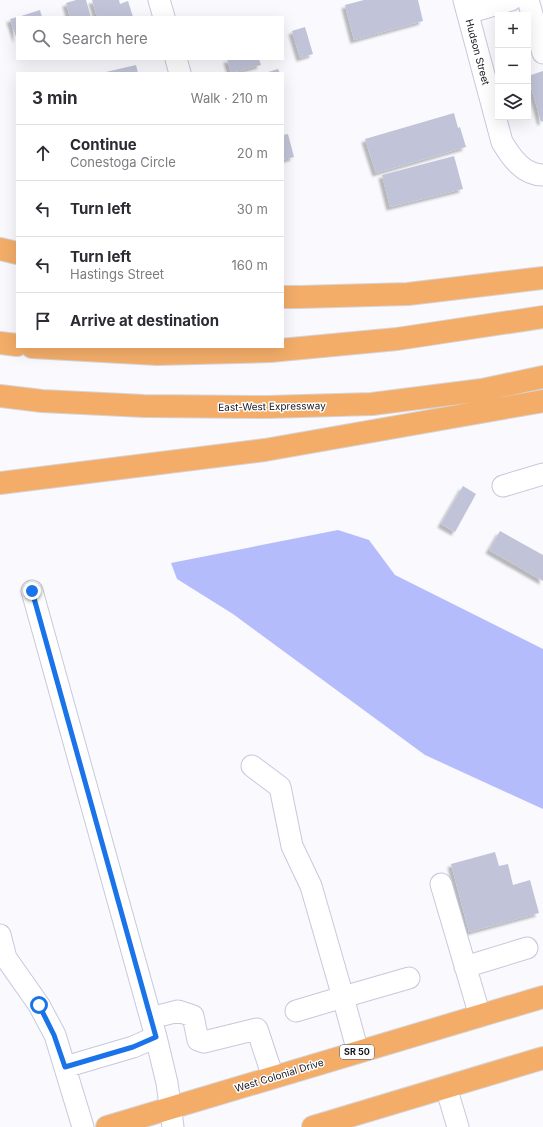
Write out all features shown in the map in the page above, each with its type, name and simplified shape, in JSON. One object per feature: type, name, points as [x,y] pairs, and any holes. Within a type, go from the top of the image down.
[{"type":"highway","points":[[0,249],[16,253]]},
{"type":"highway","points":[[284,297],[408,294],[543,278]]},
{"type":"highway","points":[[50,348],[157,354],[270,351],[397,340],[543,317]]},
{"type":"highway","points":[[0,343],[16,345]]},
{"type":"highway","name":"East-West Expressway","points":[[0,396],[42,401],[144,406],[268,407],[364,404],[482,390],[543,378]]},
{"type":"highway","points":[[0,482],[266,450],[543,400]]},
{"type":"highway","name":"West Colonial Drive","points":[[107,1127],[171,1117],[273,1077],[543,997]]},
{"type":"highway","points":[[313,1127],[543,1058]]},
{"type":"street","points":[[159,0],[164,16]]},
{"type":"street","points":[[466,7],[511,0]]},
{"type":"street","points":[[528,0],[543,53]]},
{"type":"street","name":"Hudson Street","points":[[466,7],[502,142],[510,156],[523,169],[543,175]]},
{"type":"street","points":[[176,60],[180,72]]},
{"type":"street","points":[[503,486],[543,474]]},
{"type":"street","points":[[32,591],[154,1028],[166,1083],[171,1117]]},
{"type":"street","points":[[252,766],[280,787],[292,846],[311,886],[358,1052]]},
{"type":"street","points":[[441,884],[480,1016]]},
{"type":"street","points":[[0,935],[6,958],[39,1005],[54,1035],[83,1127]]},
{"type":"street","points":[[465,967],[527,948]]},
{"type":"street","points":[[296,1010],[409,978]]},
{"type":"street","points":[[65,1067],[133,1047],[154,1028],[178,1011],[193,1016],[198,1040],[204,1042],[257,1029],[273,1077]]},
{"type":"street","points":[[446,1087],[458,1127]]},
{"type":"water","points":[[338,530],[369,540],[395,575],[543,649],[543,809],[425,755],[233,614],[177,579],[171,563]]},
{"type":"building","points":[[76,0],[86,0],[91,16],[70,16],[66,3]]},
{"type":"building","points":[[92,0],[119,0],[120,4],[128,1],[133,16],[97,16]]},
{"type":"building","points":[[364,0],[418,0],[423,21],[354,40],[345,5]]},
{"type":"building","points":[[40,10],[42,16],[21,16]]},
{"type":"building","points":[[16,17],[16,37],[10,19]]},
{"type":"building","points":[[305,27],[313,54],[300,58],[292,31]]},
{"type":"building","points":[[227,60],[259,60],[261,65],[235,72],[231,72]]},
{"type":"building","points":[[136,65],[138,72],[106,72]]},
{"type":"building","points":[[278,69],[280,72],[268,72]]},
{"type":"building","points":[[543,71],[543,121],[541,122],[531,87],[531,75]]},
{"type":"building","points":[[454,113],[458,128],[460,127],[466,147],[376,173],[365,139]]},
{"type":"building","points":[[288,134],[294,157],[284,160],[284,135]]},
{"type":"building","points":[[454,156],[463,189],[390,207],[382,175]]},
{"type":"building","points":[[463,486],[476,494],[455,532],[441,524]]},
{"type":"building","points":[[500,531],[543,555],[543,581],[489,550]]},
{"type":"building","points":[[495,852],[499,866],[508,864],[513,885],[530,880],[539,913],[469,932],[451,864]]},
{"type":"route","points":[[32,591],[156,1037],[133,1047],[65,1067],[54,1035],[39,1005]]}]
